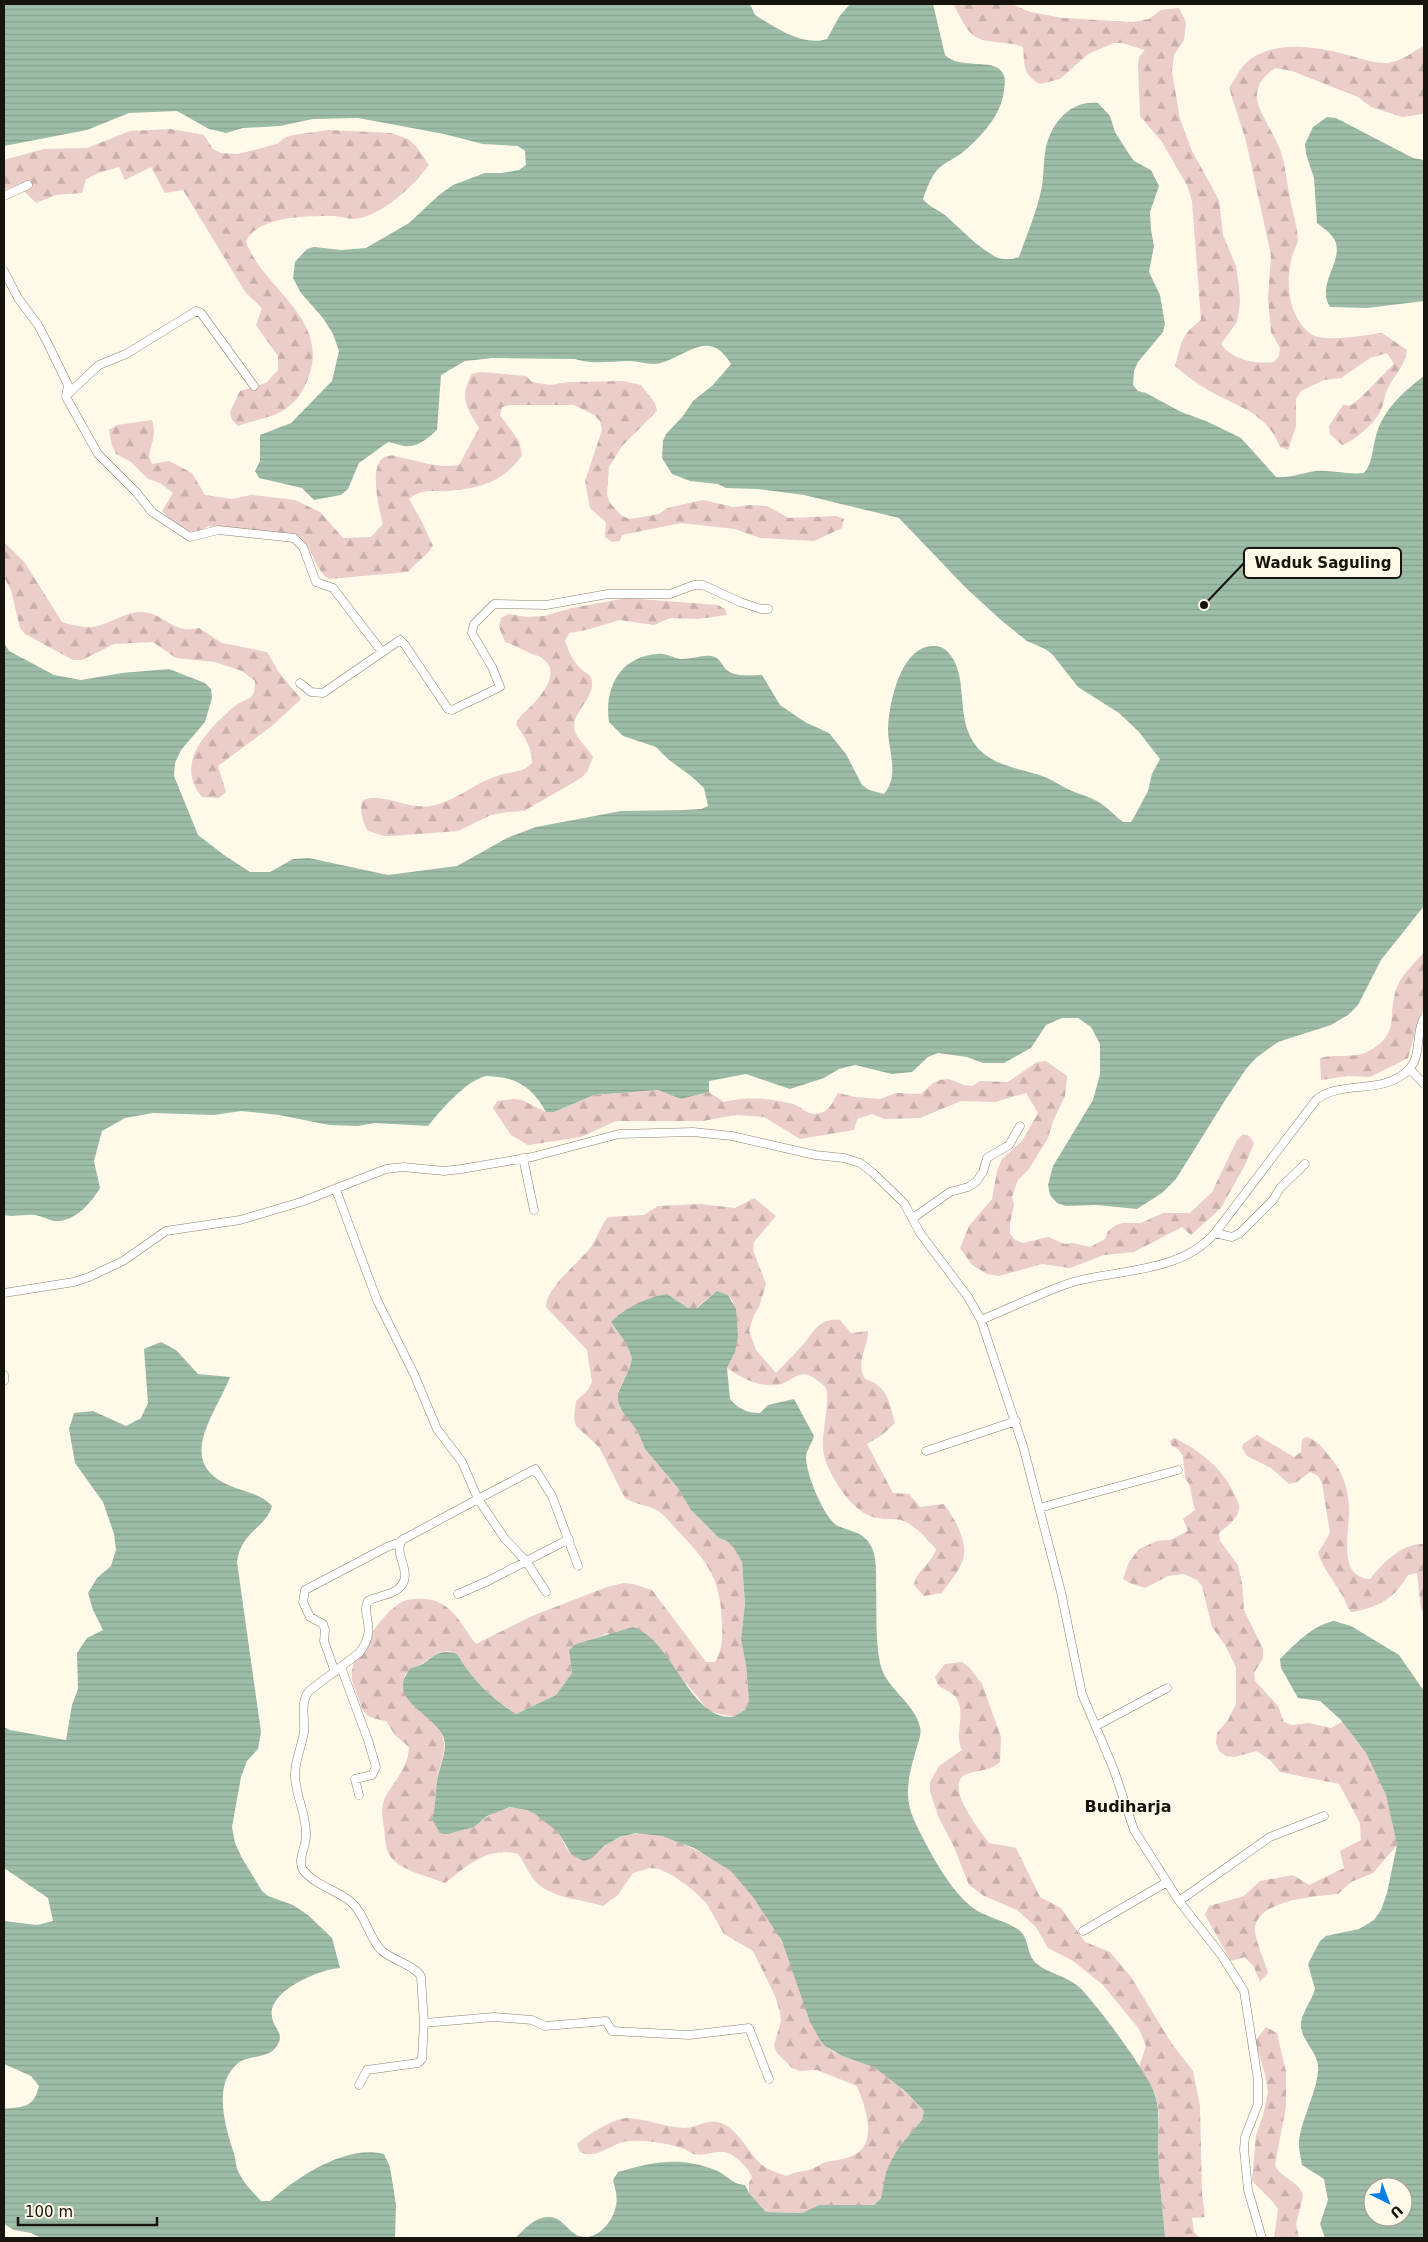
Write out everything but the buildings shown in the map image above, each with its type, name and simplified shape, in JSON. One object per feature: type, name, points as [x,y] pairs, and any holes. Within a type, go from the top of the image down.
[{"type":"street","points":[[4,196],[28,185]]},
{"type":"street","points":[[4,271],[18,298],[38,326],[68,385],[66,396],[98,454],[137,492],[152,512],[190,537],[218,530],[294,538],[303,547],[316,582],[333,588],[382,652]]},
{"type":"street","points":[[66,396],[99,365],[126,354],[196,310],[201,313],[254,386]]},
{"type":"street","points":[[300,683],[311,692],[323,692],[397,641],[401,641],[448,708],[452,710],[500,687],[492,667],[472,633],[474,624],[494,604],[546,605],[608,594],[670,594],[694,585],[703,586],[761,609],[768,609]]},
{"type":"street","points":[[981,1320],[1072,1283],[1121,1271],[1147,1269],[1196,1250],[1215,1233],[1316,1100],[1328,1093],[1384,1083],[1410,1069],[1415,1059],[1420,1028],[1424,1018]]},
{"type":"street","points":[[1415,1059],[1424,1053]]},
{"type":"street","points":[[1410,1069],[1424,1084]]},
{"type":"street","points":[[913,1218],[950,1192],[968,1187],[976,1182],[983,1172],[987,1158],[1008,1145],[1020,1126]]},
{"type":"street","points":[[4,1293],[74,1282],[99,1273],[123,1261],[166,1231],[240,1220],[336,1190],[389,1169],[403,1167],[444,1171],[523,1158],[620,1134],[693,1132],[732,1136],[860,1163],[900,1198],[920,1233],[968,1297],[981,1320],[1016,1421],[1061,1592],[1082,1694],[1114,1770],[1136,1836],[1179,1901],[1222,1956],[1244,1991],[1258,2080],[1258,2104],[1245,2137],[1244,2149],[1248,2190],[1262,2238]]},
{"type":"street","points":[[523,1158],[534,1210]]},
{"type":"street","points":[[1215,1233],[1232,1236],[1240,1233],[1273,1200],[1280,1188],[1305,1164]]},
{"type":"street","points":[[336,1190],[377,1300],[414,1374],[437,1429],[462,1462],[478,1499],[505,1539],[526,1561],[546,1592]]},
{"type":"street","points":[[4,1375],[4,1381]]},
{"type":"street","points":[[926,1450],[1016,1421]]},
{"type":"street","points":[[359,1795],[355,1780],[372,1775],[376,1767],[368,1740],[324,1641],[325,1630],[322,1624],[310,1618],[303,1602],[305,1590],[387,1547],[401,1542],[405,1538],[535,1469],[552,1496],[578,1566]]},
{"type":"street","points":[[1039,1508],[1178,1470]]},
{"type":"street","points":[[458,1594],[569,1539]]},
{"type":"street","points":[[359,2085],[367,2070],[421,2061],[424,2023],[421,1977],[419,1972],[397,1962],[382,1950],[353,1904],[339,1892],[317,1882],[302,1866],[301,1860],[306,1838],[306,1821],[295,1774],[304,1730],[304,1699],[309,1691],[359,1653],[365,1645],[369,1634],[367,1602],[370,1599],[397,1590],[406,1576],[399,1547],[401,1542]]},
{"type":"street","points":[[1096,1726],[1167,1688]]},
{"type":"street","points":[[1179,1901],[1270,1837],[1324,1816]]},
{"type":"street","points":[[1083,1931],[1167,1882]]},
{"type":"street","points":[[424,2023],[494,2017],[532,2020],[544,2026],[606,2021],[612,2031],[689,2035],[749,2028],[769,2079]]},
{"type":"green space","points":[[953,4],[1012,4],[1030,12],[1063,18],[1133,22],[1149,19],[1161,10],[1179,8],[1186,22],[1184,40],[1174,55],[1172,72],[1180,119],[1192,151],[1219,200],[1223,235],[1236,266],[1239,287],[1240,303],[1237,322],[1221,344],[1231,354],[1244,360],[1259,362],[1274,362],[1279,356],[1280,348],[1271,332],[1268,298],[1271,255],[1246,141],[1229,88],[1244,65],[1254,57],[1266,51],[1279,48],[1307,47],[1373,62],[1388,63],[1406,56],[1423,46],[1424,43],[1423,114],[1402,117],[1371,107],[1358,97],[1292,71],[1275,68],[1259,86],[1257,95],[1261,113],[1282,155],[1297,228],[1298,241],[1290,267],[1289,288],[1290,298],[1297,318],[1303,327],[1317,337],[1345,338],[1382,333],[1407,350],[1402,365],[1387,390],[1381,410],[1370,425],[1353,440],[1342,445],[1330,434],[1329,426],[1343,405],[1354,403],[1394,364],[1387,353],[1370,358],[1341,378],[1324,380],[1301,391],[1296,399],[1296,426],[1288,450],[1280,447],[1274,434],[1266,424],[1248,410],[1203,387],[1175,366],[1185,335],[1201,320],[1192,201],[1187,185],[1162,142],[1140,116],[1138,65],[1139,57],[1145,50],[1122,43],[1114,43],[1088,54],[1060,79],[1040,84],[1027,73],[1023,47],[986,41],[972,35]]},
{"type":"green space","points":[[171,129],[204,135],[213,149],[221,153],[238,154],[277,144],[284,138],[293,135],[329,130],[391,133],[408,139],[416,146],[429,165],[400,196],[383,208],[364,217],[352,219],[334,216],[298,217],[272,222],[252,233],[246,242],[254,259],[302,319],[310,335],[313,353],[310,373],[306,383],[302,392],[292,404],[276,414],[238,426],[232,420],[230,412],[240,391],[266,383],[278,370],[278,356],[256,325],[262,308],[246,293],[183,190],[165,193],[151,167],[125,180],[119,167],[98,173],[86,179],[82,193],[56,195],[36,203],[18,185],[4,190],[4,160],[44,149],[87,148],[130,131]]},
{"type":"green space","points":[[481,372],[526,376],[532,382],[550,385],[569,382],[623,381],[641,385],[655,403],[657,411],[622,446],[609,467],[607,495],[610,503],[622,516],[630,519],[659,514],[667,508],[703,500],[733,507],[767,506],[789,518],[836,516],[844,519],[842,528],[814,541],[760,538],[735,529],[681,523],[622,535],[620,541],[612,542],[605,537],[606,522],[590,508],[585,481],[602,430],[600,421],[594,415],[574,405],[510,405],[502,407],[500,415],[519,441],[522,455],[507,472],[490,482],[471,488],[423,492],[409,499],[433,546],[408,572],[329,579],[320,570],[307,546],[298,535],[208,526],[195,534],[171,520],[162,511],[173,493],[160,483],[148,479],[131,462],[116,454],[112,446],[109,430],[117,425],[152,420],[154,435],[149,457],[152,464],[169,461],[192,473],[205,495],[232,499],[251,495],[295,500],[320,512],[343,538],[371,537],[383,524],[376,482],[379,462],[385,457],[395,456],[435,465],[459,465],[479,428],[468,408],[465,396],[472,374]]},
{"type":"green space","points":[[4,542],[25,563],[62,622],[81,627],[93,627],[129,614],[141,612],[156,615],[182,628],[199,628],[222,643],[267,652],[278,671],[301,699],[272,726],[218,766],[226,792],[219,798],[202,797],[194,784],[191,772],[193,759],[198,747],[205,735],[225,715],[252,696],[255,681],[242,671],[215,662],[176,658],[153,642],[114,644],[82,660],[73,660],[25,634],[20,628],[11,590],[4,577]]},
{"type":"green space","points":[[627,598],[718,605],[725,609],[727,615],[698,619],[670,618],[654,625],[620,620],[569,633],[565,641],[569,652],[577,665],[590,675],[592,679],[592,689],[575,719],[574,725],[576,735],[593,757],[587,772],[581,778],[524,811],[491,815],[458,831],[384,836],[368,831],[362,816],[363,800],[379,798],[414,806],[431,806],[448,801],[489,779],[524,769],[532,763],[529,747],[516,724],[545,689],[550,677],[549,665],[541,658],[505,642],[499,627],[501,618],[508,614],[527,617],[544,616],[572,608]]},
{"type":"green space","points":[[1424,952],[1424,1008],[1408,1058],[1370,1077],[1348,1076],[1321,1080],[1320,1058],[1365,1053],[1377,1046],[1385,1038],[1391,1023],[1394,995],[1398,985],[1406,972]]},
{"type":"green space","points":[[1046,1061],[1067,1076],[1065,1096],[1053,1121],[1048,1138],[1029,1169],[1018,1180],[1015,1188],[1012,1197],[1014,1205],[1010,1223],[1010,1234],[1015,1240],[1023,1243],[1048,1237],[1065,1244],[1073,1243],[1090,1247],[1105,1239],[1108,1231],[1116,1225],[1141,1223],[1163,1213],[1190,1213],[1212,1192],[1237,1140],[1243,1134],[1249,1136],[1254,1143],[1246,1163],[1221,1208],[1191,1235],[1182,1227],[1134,1252],[1104,1255],[1070,1268],[1042,1264],[999,1276],[987,1274],[972,1265],[960,1248],[969,1226],[992,1199],[997,1171],[1002,1159],[1022,1141],[1038,1113],[1026,1093],[995,1102],[961,1101],[920,1118],[885,1119],[872,1114],[857,1119],[854,1130],[800,1139],[764,1117],[736,1115],[703,1121],[616,1121],[581,1137],[528,1145],[511,1135],[493,1108],[497,1101],[514,1099],[522,1100],[546,1112],[554,1112],[594,1095],[658,1090],[681,1099],[709,1092],[724,1102],[750,1098],[776,1100],[796,1105],[809,1113],[816,1114],[827,1110],[838,1093],[855,1097],[880,1099],[896,1093],[921,1094],[933,1083],[940,1080],[949,1079],[972,1086],[980,1081],[1008,1082],[1037,1062]]},
{"type":"green space","points":[[754,1198],[776,1216],[754,1242],[753,1250],[766,1284],[749,1330],[756,1350],[776,1373],[817,1328],[826,1321],[840,1320],[851,1333],[868,1331],[861,1367],[862,1373],[865,1379],[873,1382],[883,1390],[889,1402],[895,1423],[882,1435],[867,1444],[893,1493],[909,1494],[920,1507],[944,1504],[952,1515],[961,1535],[964,1555],[952,1580],[942,1593],[924,1596],[914,1585],[918,1575],[931,1559],[936,1549],[920,1532],[906,1522],[898,1519],[870,1516],[857,1508],[836,1482],[828,1468],[824,1453],[823,1440],[827,1394],[824,1386],[806,1374],[801,1374],[777,1385],[764,1385],[738,1375],[727,1368],[735,1352],[733,1301],[728,1295],[717,1291],[696,1308],[688,1308],[667,1294],[611,1322],[626,1343],[632,1358],[630,1367],[618,1392],[618,1402],[622,1411],[638,1432],[645,1449],[678,1488],[691,1510],[719,1538],[727,1541],[733,1547],[742,1562],[745,1604],[741,1639],[746,1665],[749,1702],[745,1710],[733,1717],[709,1711],[687,1684],[608,1633],[583,1642],[569,1650],[572,1673],[556,1695],[516,1714],[483,1687],[469,1672],[457,1654],[449,1651],[440,1652],[405,1674],[404,1684],[412,1701],[439,1729],[443,1738],[443,1754],[437,1780],[432,1819],[474,1827],[499,1811],[515,1807],[541,1818],[557,1831],[566,1848],[591,1858],[610,1843],[620,1838],[640,1833],[674,1840],[715,1860],[731,1870],[742,1881],[772,1924],[786,1950],[810,2021],[822,2042],[827,2048],[840,2055],[876,2068],[901,2088],[924,2111],[922,2120],[899,2147],[886,2172],[881,2198],[874,2205],[819,2205],[802,2213],[766,2212],[749,2193],[749,2183],[752,2177],[748,2170],[739,2160],[728,2153],[719,2152],[698,2155],[671,2145],[637,2141],[623,2142],[593,2154],[587,2154],[580,2152],[577,2144],[608,2124],[627,2118],[684,2128],[714,2121],[718,2122],[737,2134],[762,2165],[786,2176],[826,2162],[848,2158],[859,2152],[864,2145],[868,2129],[863,2102],[857,2086],[817,2070],[800,2071],[792,2068],[777,2053],[774,2045],[781,2021],[780,2012],[775,1996],[753,1951],[724,1934],[707,1904],[693,1890],[672,1875],[659,1869],[650,1868],[633,1873],[618,1895],[603,1906],[560,1895],[544,1888],[534,1880],[518,1854],[507,1852],[487,1855],[470,1864],[445,1883],[414,1872],[393,1860],[387,1848],[382,1807],[387,1794],[407,1761],[409,1747],[395,1735],[386,1721],[370,1717],[364,1712],[352,1678],[354,1663],[372,1632],[389,1612],[404,1601],[426,1599],[444,1605],[455,1615],[476,1644],[532,1616],[607,1587],[624,1583],[652,1590],[706,1662],[715,1662],[721,1648],[722,1630],[719,1597],[712,1575],[699,1555],[660,1512],[625,1498],[599,1447],[576,1426],[574,1418],[576,1401],[588,1390],[592,1382],[587,1350],[546,1307],[547,1299],[551,1292],[590,1248],[608,1217],[644,1215],[658,1206],[701,1204],[735,1208]]},
{"type":"green space","points":[[1257,1435],[1294,1457],[1301,1452],[1302,1440],[1306,1437],[1310,1438],[1319,1444],[1334,1461],[1343,1478],[1348,1498],[1347,1550],[1349,1561],[1352,1570],[1359,1576],[1370,1579],[1387,1561],[1401,1550],[1424,1544],[1424,1614],[1421,1609],[1417,1573],[1408,1575],[1397,1590],[1385,1601],[1369,1608],[1351,1612],[1318,1553],[1330,1533],[1322,1483],[1318,1476],[1310,1472],[1297,1482],[1289,1484],[1271,1468],[1247,1456],[1242,1448],[1243,1444]]},
{"type":"green space","points":[[1174,1438],[1200,1453],[1215,1466],[1228,1482],[1238,1502],[1239,1510],[1235,1518],[1219,1533],[1220,1541],[1238,1565],[1242,1583],[1244,1610],[1263,1649],[1263,1658],[1254,1673],[1255,1681],[1278,1706],[1284,1722],[1292,1725],[1309,1723],[1331,1728],[1342,1722],[1366,1753],[1386,1795],[1397,1845],[1373,1873],[1351,1882],[1338,1894],[1302,1898],[1274,1906],[1264,1913],[1257,1921],[1255,1932],[1268,1973],[1260,1982],[1254,1967],[1245,1957],[1231,1961],[1205,1915],[1209,1906],[1244,1896],[1260,1881],[1293,1875],[1309,1885],[1344,1868],[1340,1851],[1361,1840],[1360,1823],[1339,1784],[1280,1772],[1271,1761],[1257,1751],[1234,1757],[1226,1756],[1219,1751],[1216,1743],[1217,1733],[1228,1720],[1236,1704],[1236,1667],[1225,1645],[1212,1627],[1202,1586],[1197,1580],[1184,1574],[1168,1576],[1145,1588],[1123,1579],[1129,1562],[1139,1549],[1157,1541],[1170,1540],[1188,1531],[1183,1519],[1195,1510],[1189,1484],[1185,1478],[1183,1456],[1178,1449],[1171,1445],[1170,1441]]},
{"type":"green space","points":[[962,1662],[969,1667],[982,1684],[1001,1737],[1000,1762],[988,1769],[967,1774],[960,1779],[958,1787],[960,1796],[971,1818],[989,1843],[1016,1848],[1040,1897],[1061,1908],[1085,1942],[1110,1952],[1131,1977],[1172,2044],[1193,2071],[1200,2106],[1202,2194],[1205,2217],[1192,2218],[1194,2232],[1200,2238],[1165,2238],[1157,2149],[1159,2113],[1155,2093],[1139,2067],[1146,2046],[1139,2029],[1103,1985],[1073,1961],[1048,1948],[1036,1927],[1017,1910],[984,1896],[969,1885],[954,1847],[938,1816],[930,1791],[930,1782],[939,1766],[962,1750],[959,1737],[960,1711],[957,1699],[938,1685],[935,1677],[945,1664]]},
{"type":"green space","points":[[1266,2027],[1277,2033],[1286,2072],[1286,2106],[1275,2165],[1281,2174],[1298,2187],[1303,2196],[1296,2224],[1299,2238],[1274,2238],[1278,2209],[1252,2181],[1256,2135],[1268,2092],[1265,2074],[1255,2041]]},
{"type":"shaded area","points":[[4,4],[750,4],[755,15],[780,30],[799,38],[818,41],[827,39],[839,17],[850,4],[933,4],[945,55],[959,62],[998,68],[1005,78],[1005,83],[1002,99],[995,117],[976,140],[962,153],[936,171],[931,178],[923,199],[930,206],[945,215],[982,248],[996,257],[1005,259],[1019,257],[1038,203],[1047,143],[1056,124],[1062,116],[1078,106],[1098,103],[1110,116],[1115,132],[1134,161],[1151,170],[1159,186],[1150,212],[1154,246],[1149,272],[1160,295],[1165,324],[1163,332],[1138,362],[1134,371],[1133,385],[1138,391],[1146,393],[1181,412],[1206,421],[1241,438],[1276,477],[1316,471],[1364,473],[1369,465],[1383,418],[1395,402],[1424,376],[1424,906],[1381,960],[1358,1005],[1348,1015],[1331,1025],[1278,1042],[1256,1058],[1246,1069],[1224,1102],[1176,1179],[1162,1193],[1137,1209],[1097,1205],[1066,1206],[1057,1203],[1050,1195],[1048,1185],[1053,1166],[1093,1100],[1100,1074],[1100,1044],[1091,1027],[1078,1018],[1062,1018],[1046,1025],[1031,1048],[1004,1063],[983,1063],[967,1057],[938,1053],[928,1057],[912,1072],[892,1074],[855,1065],[839,1069],[824,1078],[790,1089],[746,1074],[709,1081],[709,1092],[681,1099],[658,1090],[594,1095],[554,1112],[546,1112],[538,1099],[521,1084],[506,1078],[486,1076],[476,1080],[460,1091],[428,1126],[375,1123],[358,1126],[329,1125],[279,1115],[241,1111],[214,1115],[153,1113],[125,1118],[102,1131],[94,1161],[100,1188],[81,1211],[61,1221],[54,1221],[35,1215],[4,1215],[4,643],[9,651],[54,675],[81,680],[122,673],[169,669],[205,683],[211,689],[212,698],[205,722],[181,750],[175,763],[174,776],[198,835],[250,872],[270,872],[293,859],[309,858],[388,875],[457,866],[507,838],[536,827],[621,811],[684,810],[701,809],[708,806],[704,788],[691,776],[669,760],[656,747],[623,736],[609,722],[609,697],[617,676],[624,667],[634,661],[645,656],[658,654],[680,659],[711,656],[717,658],[732,673],[762,675],[780,705],[805,722],[829,733],[846,754],[862,785],[869,790],[884,794],[889,787],[892,771],[888,729],[890,708],[896,684],[907,662],[914,654],[929,646],[945,649],[954,661],[961,684],[963,710],[970,736],[977,747],[991,759],[1045,777],[1106,807],[1123,822],[1131,822],[1148,791],[1152,774],[1160,759],[1139,732],[1119,713],[1078,687],[1052,654],[1027,641],[1002,621],[966,588],[899,518],[804,495],[758,489],[726,488],[718,484],[690,481],[672,474],[662,458],[663,441],[666,434],[683,416],[693,401],[713,385],[731,364],[723,353],[715,348],[707,346],[698,347],[657,364],[630,361],[595,362],[575,359],[493,358],[465,361],[441,375],[437,430],[422,442],[414,445],[404,446],[388,442],[359,463],[348,489],[341,495],[314,500],[302,488],[259,478],[255,471],[260,461],[260,435],[291,423],[332,381],[339,351],[333,334],[323,318],[301,293],[293,278],[295,262],[307,249],[314,247],[341,250],[366,248],[409,223],[439,195],[453,185],[485,173],[519,170],[526,165],[525,151],[518,146],[483,144],[444,134],[358,118],[313,119],[280,126],[243,128],[226,133],[209,129],[177,111],[129,113],[87,130],[4,146]]},
{"type":"shaded area","points":[[1327,117],[1336,118],[1413,158],[1424,160],[1424,301],[1367,308],[1330,307],[1326,298],[1326,289],[1337,247],[1330,234],[1317,223],[1314,178],[1306,154],[1305,144],[1313,127]]},
{"type":"shaded area","points":[[717,1291],[728,1295],[736,1309],[738,1336],[735,1352],[727,1368],[730,1399],[743,1410],[760,1413],[768,1405],[794,1399],[814,1436],[807,1452],[807,1465],[812,1484],[827,1515],[838,1526],[862,1536],[872,1548],[876,1567],[878,1654],[883,1672],[912,1710],[920,1727],[920,1739],[909,1776],[908,1794],[914,1820],[932,1856],[948,1881],[966,1902],[981,1913],[1019,1930],[1025,1938],[1036,1963],[1073,1982],[1086,1994],[1121,2039],[1151,2085],[1158,2109],[1158,2145],[1165,2238],[515,2238],[531,2224],[545,2217],[555,2218],[579,2236],[592,2236],[603,2229],[614,2212],[617,2199],[613,2180],[618,2172],[654,2163],[690,2163],[719,2172],[736,2183],[745,2185],[749,2193],[766,2212],[802,2213],[819,2205],[874,2205],[881,2198],[886,2172],[892,2159],[899,2147],[922,2120],[924,2111],[905,2091],[874,2067],[842,2056],[825,2046],[810,2022],[782,1941],[753,1897],[731,1871],[694,1848],[662,1836],[636,1833],[620,1837],[604,1846],[592,1858],[584,1861],[572,1855],[558,1832],[527,1810],[510,1807],[487,1816],[474,1827],[448,1834],[440,1833],[432,1819],[445,1741],[438,1728],[413,1705],[403,1688],[404,1679],[411,1668],[424,1663],[442,1652],[457,1654],[483,1688],[516,1714],[556,1695],[572,1673],[569,1650],[576,1644],[633,1627],[647,1635],[659,1647],[704,1706],[718,1715],[733,1717],[745,1710],[749,1702],[746,1665],[741,1639],[745,1604],[742,1562],[733,1547],[727,1541],[719,1538],[691,1510],[678,1488],[645,1449],[638,1432],[622,1411],[618,1402],[618,1393],[632,1358],[626,1343],[611,1322],[629,1308],[652,1298],[667,1294],[688,1308],[697,1308]]},
{"type":"shaded area","points":[[161,1342],[176,1350],[198,1374],[230,1377],[204,1437],[202,1451],[204,1464],[214,1476],[231,1486],[258,1496],[272,1506],[265,1520],[243,1543],[237,1562],[261,1732],[258,1749],[247,1761],[241,1777],[232,1827],[235,1843],[262,1891],[268,1896],[293,1905],[308,1915],[332,1938],[340,1968],[320,1972],[308,1977],[286,1990],[278,1999],[273,2007],[272,2017],[280,2035],[279,2042],[275,2048],[265,2055],[240,2062],[228,2075],[224,2086],[223,2110],[228,2135],[239,2173],[244,2182],[261,2201],[270,2201],[308,2173],[338,2158],[369,2152],[384,2154],[390,2167],[396,2205],[395,2238],[41,2238],[31,2233],[14,2230],[4,2224],[4,2109],[31,2103],[39,2086],[31,2076],[4,2064],[4,1921],[37,1925],[53,1921],[48,1898],[4,1868],[4,1727],[10,1730],[66,1740],[72,1705],[78,1689],[77,1653],[87,1638],[103,1630],[93,1610],[88,1593],[97,1578],[111,1566],[116,1550],[114,1534],[103,1502],[75,1463],[69,1429],[74,1413],[93,1411],[126,1426],[141,1418],[148,1403],[144,1349]]},
{"type":"shaded area","points":[[1334,1621],[1351,1626],[1399,1655],[1424,1691],[1424,2238],[1325,2238],[1320,2224],[1328,2200],[1324,2179],[1302,2165],[1299,2145],[1300,2137],[1318,2071],[1317,2059],[1301,2028],[1302,2019],[1315,1989],[1308,1964],[1320,1941],[1326,1936],[1359,1929],[1374,1920],[1381,1910],[1387,1893],[1397,1845],[1386,1795],[1366,1753],[1340,1719],[1320,1701],[1298,1698],[1281,1668],[1280,1659],[1305,1636],[1319,1627]]},
{"type":"place","name":"Waduk Saguling","points":[[1204,605]]},
{"type":"district","name":"Budiharja","points":[[1128,1806]]}]
